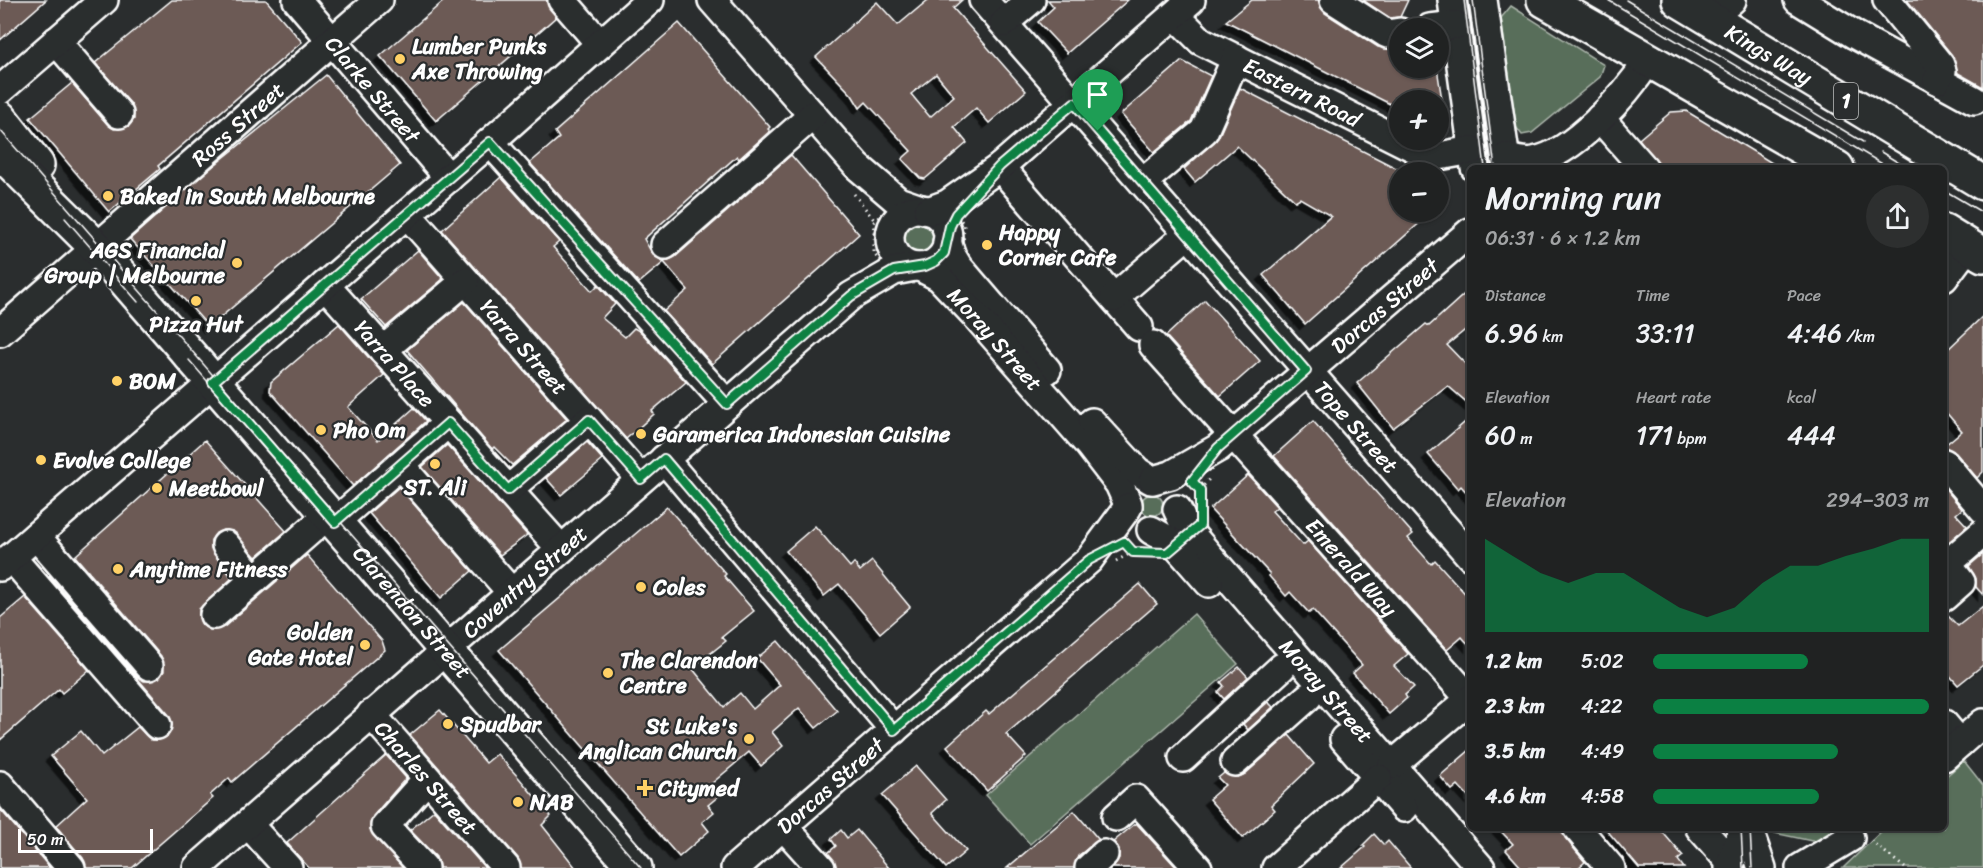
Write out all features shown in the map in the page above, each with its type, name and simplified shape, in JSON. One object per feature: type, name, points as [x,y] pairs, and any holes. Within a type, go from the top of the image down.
[{"type":"main road","points":[[1544,0],[1832,165]]},
{"type":"main road","name":"Kings Way","points":[[1679,0],[1721,10],[1983,183]]},
{"type":"main road","name":"Clarendon Street","points":[[0,118],[96,247],[635,868]]},
{"type":"main road","name":"Clarendon Street","points":[[0,152],[96,247]]},
{"type":"street","points":[[0,90],[104,0]]},
{"type":"street","name":"Clarke Street","points":[[297,0],[449,178]]},
{"type":"street","name":"Ross Street","points":[[0,333],[380,0]]},
{"type":"street","points":[[562,0],[600,44]]},
{"type":"street","points":[[157,725],[6,562],[449,178],[650,0]]},
{"type":"street","name":"Moray Street","points":[[712,0],[919,238],[1089,445],[1120,487],[1128,505]]},
{"type":"street","name":"Tope Street","points":[[983,0],[1467,553]]},
{"type":"street","points":[[1004,23],[1031,0]]},
{"type":"street","points":[[1334,0],[1389,34]]},
{"type":"street","points":[[1483,0],[1507,162],[1531,162],[1558,158],[1624,94],[1648,61]]},
{"type":"street","points":[[1798,0],[1974,100]]},
{"type":"street","points":[[1887,0],[1941,65],[1942,70],[1937,80]]},
{"type":"street","name":"Eastern Road","points":[[1184,5],[1201,41],[1416,149],[1439,156],[1473,159]]},
{"type":"street","name":"Coventry Street","points":[[197,868],[1184,5]]},
{"type":"street","points":[[1449,34],[1473,159]]},
{"type":"street","points":[[56,41],[119,114]]},
{"type":"street","points":[[1143,182],[1204,131],[1236,58]]},
{"type":"street","points":[[665,245],[813,115]]},
{"type":"street","points":[[1600,118],[1641,165]]},
{"type":"street","points":[[490,142],[727,404]]},
{"type":"street","name":"Emerald Way","points":[[1000,166],[1114,297],[1226,441],[1467,699]]},
{"type":"street","name":"Yarra Street","points":[[407,214],[641,479]]},
{"type":"street","points":[[1114,297],[1188,234]]},
{"type":"street","name":"Dorcas Street","points":[[1152,480],[1171,475],[1226,441],[1467,235]]},
{"type":"street","name":"Moray Street","points":[[919,238],[1141,475],[1152,480]]},
{"type":"street","points":[[1947,273],[1965,244]]},
{"type":"street","points":[[383,350],[465,280]]},
{"type":"street","name":"Yarra Place","points":[[325,285],[561,549]]},
{"type":"street","points":[[508,490],[589,420]]},
{"type":"street","points":[[214,615],[254,580],[400,465],[448,423]]},
{"type":"street","name":"Dorcas Street","points":[[1178,507],[1196,486],[1226,441]]},
{"type":"street","points":[[664,459],[894,730]]},
{"type":"street","points":[[400,465],[512,592]]},
{"type":"street","points":[[1947,466],[1979,496]]},
{"type":"street","points":[[1152,480],[1169,486],[1176,495],[1178,507],[1174,519],[1166,526],[1150,530],[1135,522],[1128,505],[1133,489],[1152,480]]},
{"type":"street","name":"Dorcas Street","points":[[735,868],[1089,560],[1128,505]]},
{"type":"street","name":"Moray Street","points":[[1178,507],[1186,528],[1385,772],[1456,868]]},
{"type":"street","name":"Moray Street","points":[[1150,530],[1176,546],[1308,697],[1481,868]]},
{"type":"street","name":"Dorcas Street","points":[[1089,560],[1150,530]]},
{"type":"street","points":[[1947,594],[1961,582],[1947,564],[1983,533]]},
{"type":"street","points":[[36,536],[149,666]]},
{"type":"street","points":[[226,545],[254,580]]},
{"type":"street","points":[[1183,758],[1282,668]]},
{"type":"street","points":[[1235,762],[1308,697]]},
{"type":"street","points":[[1277,868],[1467,703]]},
{"type":"street","name":"Charles Street","points":[[371,714],[506,868]]},
{"type":"street","points":[[1949,741],[1983,723]]},
{"type":"street","points":[[424,868],[385,826],[427,779]]},
{"type":"street","points":[[0,785],[71,868]]},
{"type":"street","points":[[1116,818],[1136,799],[1198,868]]},
{"type":"street","points":[[248,824],[288,868]]},
{"type":"street","points":[[784,827],[820,868]]},
{"type":"street","points":[[1580,831],[1611,868]]},
{"type":"street","points":[[1702,831],[1730,865],[1745,831]]},
{"type":"street","points":[[1747,831],[1762,868]]},
{"type":"street","points":[[1800,868],[1861,836]]},
{"type":"street","points":[[1826,868],[1861,836]]},
{"type":"path","points":[[919,238],[906,194],[939,196],[919,238],[898,281],[929,285],[919,238]]},
{"type":"path","points":[[919,238],[874,254],[874,222],[919,238],[963,254],[964,224],[919,238]]},
{"type":"path","points":[[1124,542],[1133,552],[1167,553],[1176,546]]},
{"type":"path","points":[[1861,836],[1905,868]]},
{"type":"green space","points":[[1511,6],[1604,65],[1600,77],[1532,133],[1522,135],[1516,127],[1501,18]]},
{"type":"green space","points":[[918,221],[930,226],[935,238],[930,250],[918,255],[906,250],[901,238],[906,226]]},
{"type":"green space","points":[[1152,494],[1160,497],[1163,505],[1160,513],[1152,516],[1144,513],[1141,505],[1144,497]]},
{"type":"green space","points":[[1194,614],[1238,664],[1030,844],[986,795]]},
{"type":"green space","points":[[1964,761],[1983,785],[1983,868],[1843,868],[1882,831],[1947,831],[1947,775]]},
{"type":"green space","points":[[1770,831],[1834,831],[1821,843]]},
{"type":"building","points":[[0,0],[46,0],[0,40]]},
{"type":"building","points":[[172,0],[266,0],[302,42],[158,166],[160,169],[109,212],[30,118],[72,83],[108,125],[114,129],[129,126],[134,119],[131,104],[95,63]]},
{"type":"building","points":[[445,0],[547,0],[556,17],[436,121],[380,56]]},
{"type":"building","points":[[928,0],[962,0],[953,8],[1026,91],[989,123],[976,108],[954,127],[967,143],[925,179],[920,178],[902,159],[911,151],[866,102],[860,108],[852,95],[816,57],[877,2],[898,25]],"holes":[[[936,74],[954,96],[930,117],[911,94]]]},
{"type":"building","points":[[1048,0],[1128,0],[1067,53],[1038,22],[1054,7]]},
{"type":"building","points":[[1252,0],[1318,0],[1325,13],[1378,47],[1389,48],[1389,78],[1439,78],[1440,90],[1389,90],[1389,103],[1226,21]]},
{"type":"building","points":[[1363,0],[1408,0],[1400,17],[1390,18]]},
{"type":"building","points":[[1907,0],[1983,0],[1983,87],[1958,73],[1952,55]]},
{"type":"building","points":[[679,23],[770,127],[768,129],[770,131],[739,159],[737,156],[644,239],[653,255],[664,262],[639,283],[530,163],[559,138],[555,132]]},
{"type":"building","points":[[1182,61],[1211,76],[1191,121],[1154,152],[1121,114]]},
{"type":"building","points":[[326,75],[400,165],[209,327],[130,239],[206,172]]},
{"type":"building","points":[[1240,88],[1389,164],[1389,222],[1421,222],[1305,324],[1263,275],[1331,216],[1300,198],[1295,201],[1237,146],[1195,182],[1184,169],[1218,138]]},
{"type":"building","points":[[1686,111],[1775,165],[1659,165],[1639,139],[1671,112]]},
{"type":"building","points":[[791,155],[859,234],[712,364],[664,311],[688,290],[664,262],[675,257]]},
{"type":"building","points":[[501,177],[559,242],[553,247],[592,291],[598,285],[615,304],[602,318],[625,337],[634,328],[641,332],[686,382],[652,411],[654,414],[626,439],[442,230]]},
{"type":"building","points":[[418,250],[443,279],[386,327],[361,299]]},
{"type":"building","points":[[1467,292],[1467,328],[1447,345],[1467,366],[1467,402],[1448,386],[1393,428],[1357,383],[1426,324],[1429,326]]},
{"type":"building","points":[[1205,300],[1260,361],[1220,396],[1166,336]]},
{"type":"building","points":[[464,302],[567,419],[512,465],[494,447],[492,449],[407,350]]},
{"type":"building","points":[[1983,316],[1983,472],[1977,478],[1956,453],[1947,448],[1947,444],[1962,431],[1947,414],[1947,350]]},
{"type":"building","points":[[339,324],[384,375],[348,407],[378,440],[414,408],[426,421],[353,486],[270,391],[271,382]]},
{"type":"building","points":[[1313,421],[1413,534],[1408,538],[1431,564],[1435,560],[1467,596],[1467,643],[1462,637],[1447,650],[1274,456]]},
{"type":"building","points":[[1467,421],[1467,493],[1461,486],[1458,489],[1428,454]]},
{"type":"building","points":[[205,440],[286,531],[256,557],[232,531],[223,530],[216,533],[211,540],[211,548],[232,578],[199,609],[202,625],[210,630],[224,627],[307,555],[382,641],[385,650],[232,782],[229,778],[210,795],[213,798],[132,868],[86,868],[83,858],[56,826],[87,798],[51,756],[81,731],[102,756],[138,727],[151,740],[159,740],[168,736],[172,723],[169,715],[49,576],[137,676],[144,681],[159,678],[164,671],[161,656],[75,556]]},
{"type":"building","points":[[587,442],[603,460],[561,495],[546,478]]},
{"type":"building","points":[[447,445],[527,535],[500,555],[422,467]]},
{"type":"building","points":[[1248,475],[1277,507],[1272,511],[1303,545],[1308,541],[1408,654],[1394,666],[1414,687],[1405,695],[1407,698],[1389,714],[1353,673],[1362,665],[1313,610],[1309,613],[1290,592],[1286,596],[1269,576],[1270,574],[1210,509]]},
{"type":"building","points":[[399,487],[472,571],[441,598],[369,513]]},
{"type":"building","points":[[1947,491],[1962,509],[1956,514],[1967,526],[1947,543]]},
{"type":"building","name":"The Clarendon Centre","points":[[667,507],[726,574],[724,576],[754,611],[722,637],[726,641],[692,668],[724,707],[740,693],[753,709],[780,685],[757,658],[778,641],[837,711],[816,728],[799,708],[772,732],[783,746],[761,766],[749,752],[711,784],[720,795],[708,805],[714,812],[702,822],[709,831],[679,857],[499,650]]},
{"type":"building","points":[[815,526],[850,567],[854,563],[860,571],[872,561],[910,607],[880,633],[839,584],[824,596],[786,551]]},
{"type":"building","points":[[1983,554],[1983,595],[1976,587],[1976,579],[1969,566]]},
{"type":"building","points":[[1140,584],[1157,604],[1006,734],[1026,756],[987,791],[947,746],[986,711],[989,714]]},
{"type":"building","points":[[25,597],[89,670],[62,693],[59,689],[0,740],[0,618]]},
{"type":"building","points":[[1983,606],[1983,665],[1958,685],[1947,672],[1947,615],[1958,626]]},
{"type":"building","points":[[1239,667],[1248,677],[1224,699],[1218,692],[1224,686],[1221,682]]},
{"type":"building","points":[[1268,702],[1273,707],[1248,730],[1243,724]]},
{"type":"building","points":[[440,710],[486,763],[497,754],[519,778],[551,816],[542,825],[576,868],[521,868],[518,858],[410,735]]},
{"type":"building","points":[[1289,735],[1314,764],[1271,805],[1275,810],[1243,838],[1209,799],[1225,785],[1218,778],[1224,773],[1238,777],[1245,774]]},
{"type":"building","points":[[1467,753],[1467,795],[1458,785],[1452,790],[1440,776]]},
{"type":"building","points":[[386,755],[406,778],[373,816],[370,829],[403,868],[309,868],[287,843]]},
{"type":"building","points":[[916,766],[946,800],[932,813],[966,851],[946,868],[882,795]]},
{"type":"building","points":[[0,809],[50,868],[0,868]]},
{"type":"building","points":[[434,810],[485,868],[439,868],[436,857],[410,830]]},
{"type":"building","points":[[1074,811],[1099,840],[1078,856],[1074,868],[1007,868]]},
{"type":"building","points":[[1136,823],[1177,868],[1112,868],[1119,858],[1119,850],[1113,842]]},
{"type":"building","points":[[841,830],[847,838],[857,830],[889,868],[836,868],[828,853],[836,846],[831,839]]},
{"type":"building","points":[[1501,831],[1563,831],[1565,838],[1585,862],[1578,868],[1522,868],[1506,850],[1513,844]]},
{"type":"building","points":[[1608,831],[1662,831],[1683,856],[1678,860],[1684,868],[1639,868]]},
{"type":"building","points":[[1374,834],[1384,845],[1388,841],[1411,868],[1341,868],[1365,847],[1363,845]]},
{"type":"tram line","points":[[1464,0],[1485,165]]},
{"type":"tram line","points":[[1473,0],[1495,165]]},
{"type":"tram line","points":[[1608,0],[1884,165]]},
{"type":"tram line","points":[[1626,0],[1863,142]]},
{"type":"tram line","points":[[0,130],[641,868]]},
{"type":"tram line","points":[[1881,152],[1902,165]]},
{"type":"tram line","points":[[1947,192],[1983,213]]},
{"type":"tram line","points":[[65,218],[138,302]]},
{"type":"tram line","points":[[189,360],[325,517]]},
{"type":"tram line","points":[[1741,831],[1743,868]]},
{"type":"tram line","points":[[1750,831],[1752,868]]},
{"type":"place","name":"Lumber Punks Axe Throwing","points":[[400,59]]},
{"type":"place","name":"Baked in South Melbourne","points":[[108,196]]},
{"type":"place","name":"Happy Corner Cafe","points":[[987,245]]},
{"type":"place","name":"AGS Financial Group | Melbourne","points":[[237,263]]},
{"type":"place","name":"Pizza Hut","points":[[196,301]]},
{"type":"place","name":"BOM","points":[[117,381]]},
{"type":"place","name":"Pho Om","points":[[321,430]]},
{"type":"place","name":"Garamerica Indonesian Cuisine","points":[[641,434]]},
{"type":"place","name":"Evolve College","points":[[41,460]]},
{"type":"place","name":"ST. Ali","points":[[435,464]]},
{"type":"place","name":"Meetbowl","points":[[157,488]]},
{"type":"place","name":"Anytime Fitness","points":[[118,569]]},
{"type":"place","name":"Coles","points":[[641,587]]},
{"type":"place","name":"Golden Gate Hotel","points":[[365,645]]},
{"type":"place","name":"The Clarendon Centre","points":[[608,673]]},
{"type":"place","name":"Spudbar","points":[[448,724]]},
{"type":"place","name":"St Luke's Anglican Church","points":[[749,739]]},
{"type":"place","name":"Citymed","points":[[645,788]]},
{"type":"place","name":"NAB","points":[[518,802]]},
{"type":"route","points":[[1074,103],[1098,131],[1306,371],[1218,448],[1192,481],[1200,490],[1200,525],[1191,533],[1167,553],[1133,552],[1124,542],[1089,560],[894,730],[664,459],[641,479],[589,420],[508,490],[448,423],[335,522],[213,382],[490,142],[727,404],[851,296],[894,271],[925,266],[936,261],[944,253],[948,232],[956,214],[1000,166],[1074,103]]}]
